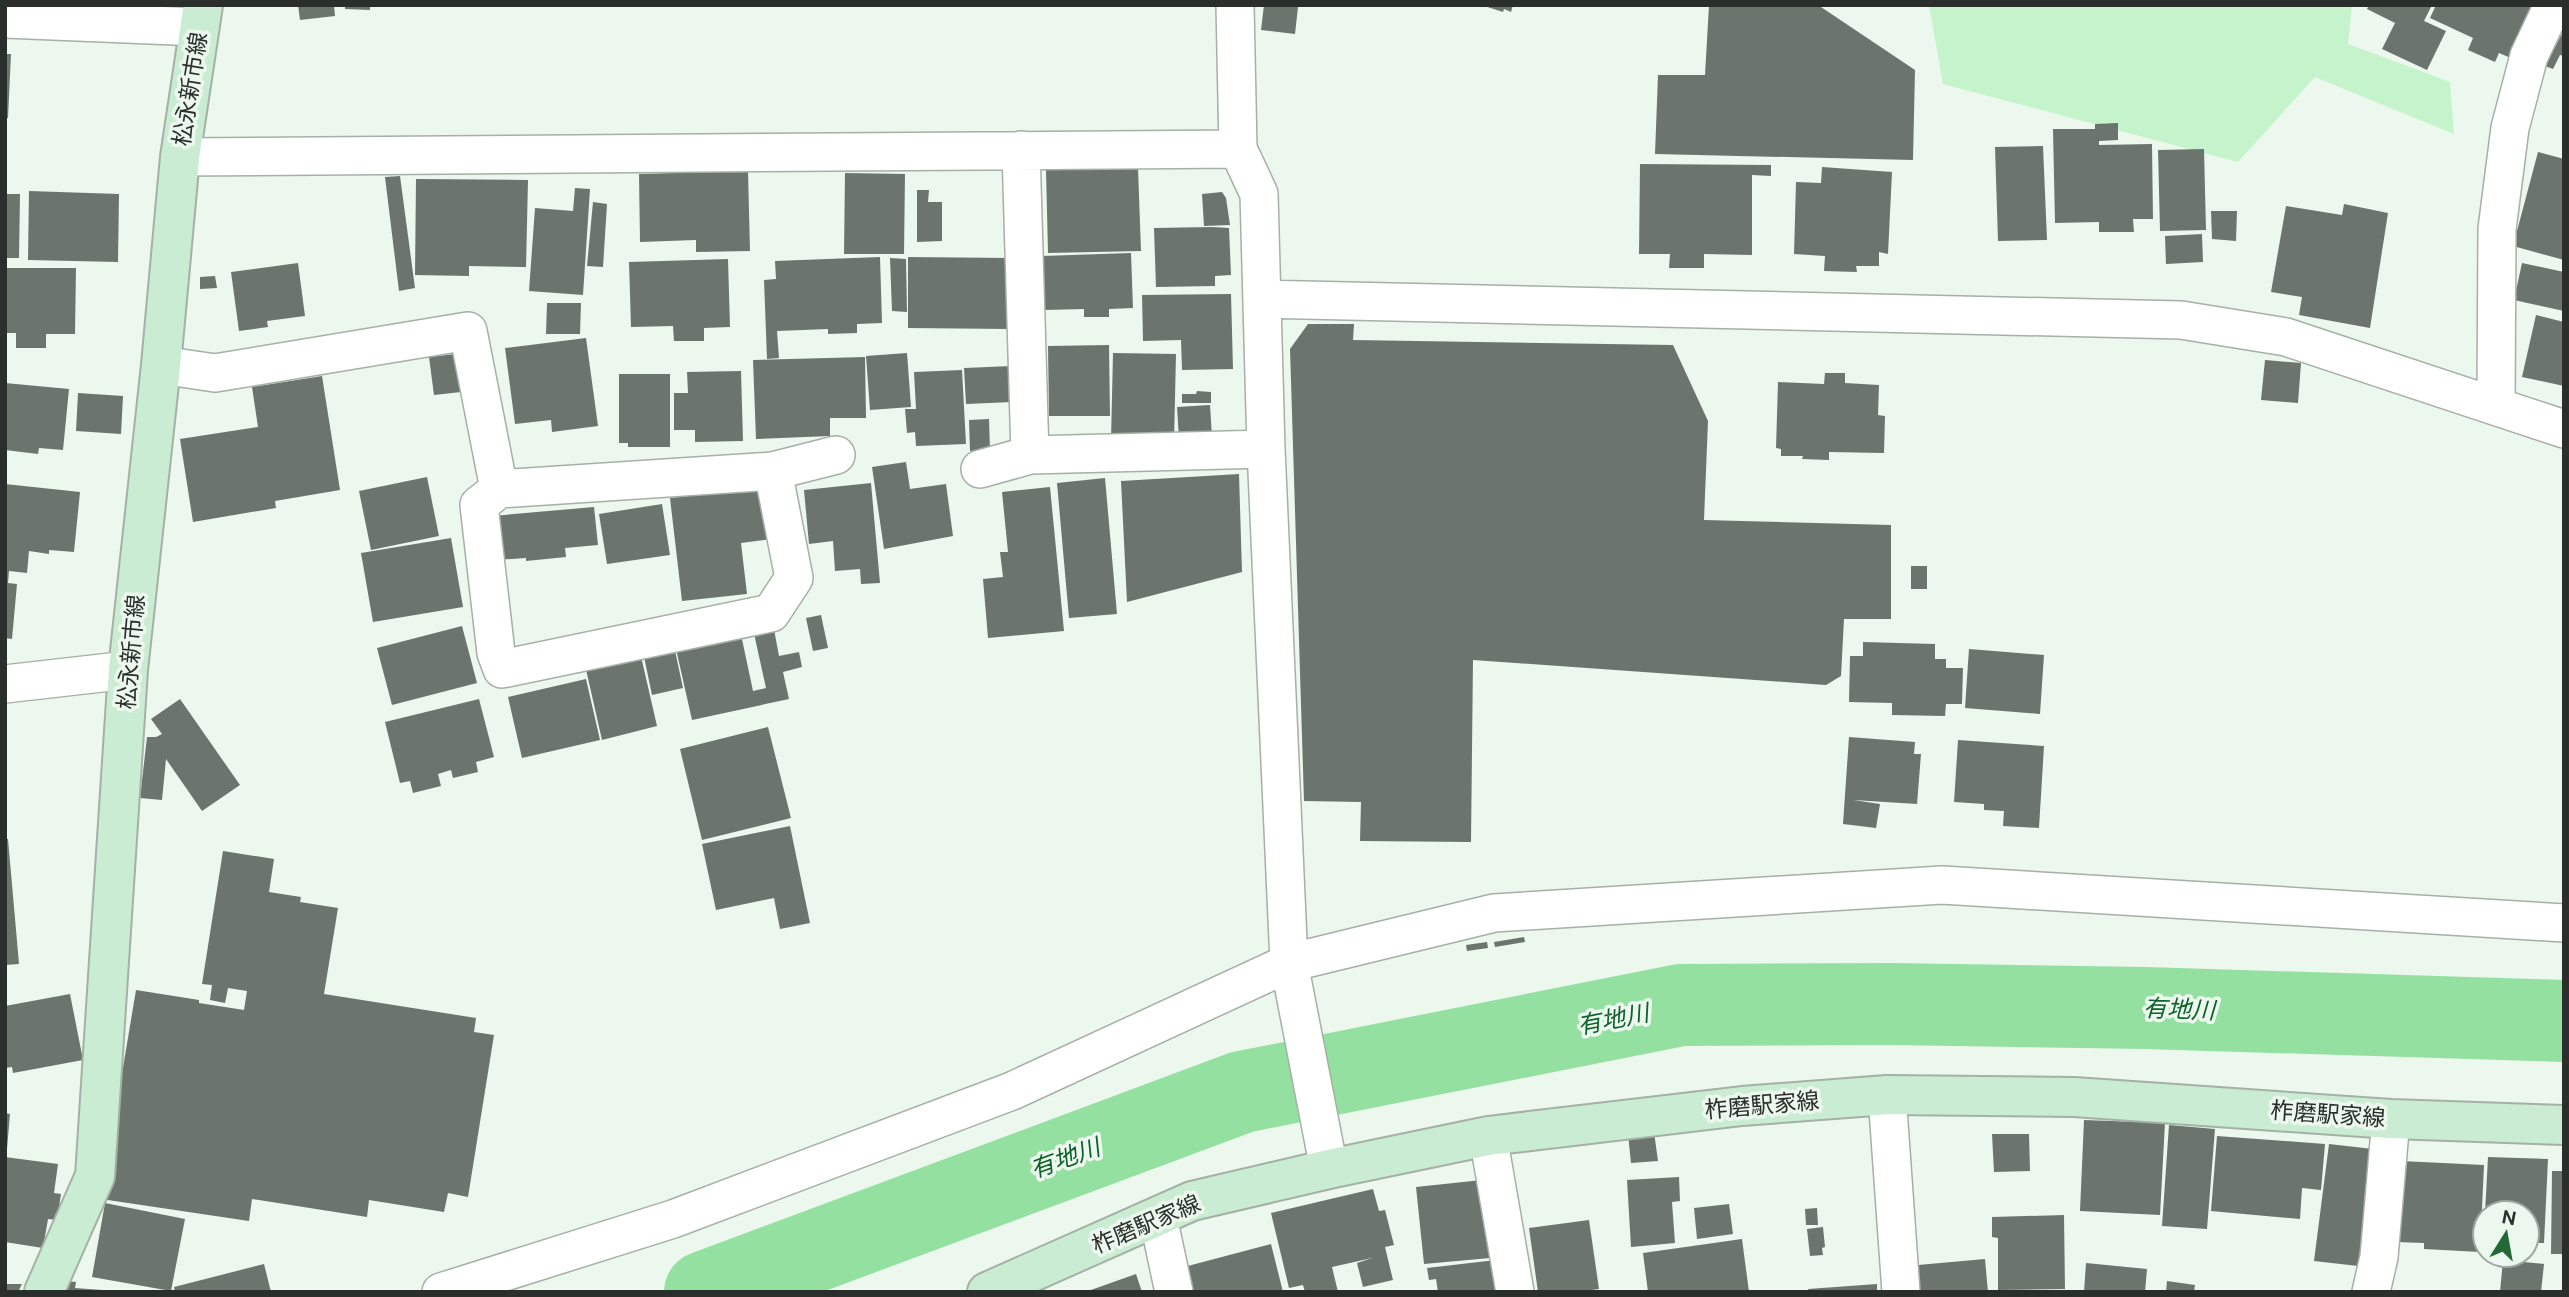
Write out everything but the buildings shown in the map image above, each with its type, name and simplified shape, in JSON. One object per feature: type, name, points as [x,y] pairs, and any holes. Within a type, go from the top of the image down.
[{"type":"main road","name":"松永新市線","points":[[44,1292],[95,1176],[128,670],[180,158],[201,16]]},
{"type":"main road","name":"柞磨駅家線","points":[[987,1292],[1192,1201],[1488,1136],[1742,1106],[1887,1095],[2074,1097],[2392,1119],[2564,1125]]},
{"type":"street","points":[[1235,5],[1238,149],[1259,194],[1266,449],[1289,963],[1329,1169]]},
{"type":"street","points":[[2496,405],[2497,229],[2510,128],[2529,55],[2553,5]]},
{"type":"street","points":[[5,19],[201,16]]},
{"type":"street","points":[[180,158],[1238,149]]},
{"type":"street","points":[[1021,150],[1030,455]]},
{"type":"street","points":[[1262,299],[2181,320],[2286,337],[2564,429]]},
{"type":"street","points":[[161,365],[215,373],[468,331],[499,489]]},
{"type":"street","points":[[980,469],[1030,455],[1266,449]]},
{"type":"street","points":[[773,471],[794,578],[771,613],[502,669],[496,653],[479,505],[499,489],[773,471],[836,455]]},
{"type":"street","points":[[5,684],[128,670]]},
{"type":"street","points":[[441,1292],[673,1220],[1012,1091],[1289,963],[1494,913],[1942,885],[2564,923]]},
{"type":"street","points":[[1887,1095],[1901,1292]]},
{"type":"street","points":[[2371,1292],[2379,1257],[2392,1119]]},
{"type":"street","points":[[1488,1136],[1515,1292]]},
{"type":"street","points":[[1158,1217],[1174,1292]]},
{"type":"green space","points":[[1929,5],[2352,5],[2348,44],[2450,82],[2454,134],[2315,77],[2238,162],[1943,84]]},
{"type":"waterway","name":"有地川","points":[[705,1292],[1242,1092],[1681,1005],[1890,1004],[2146,1008],[2564,1021]]}]
